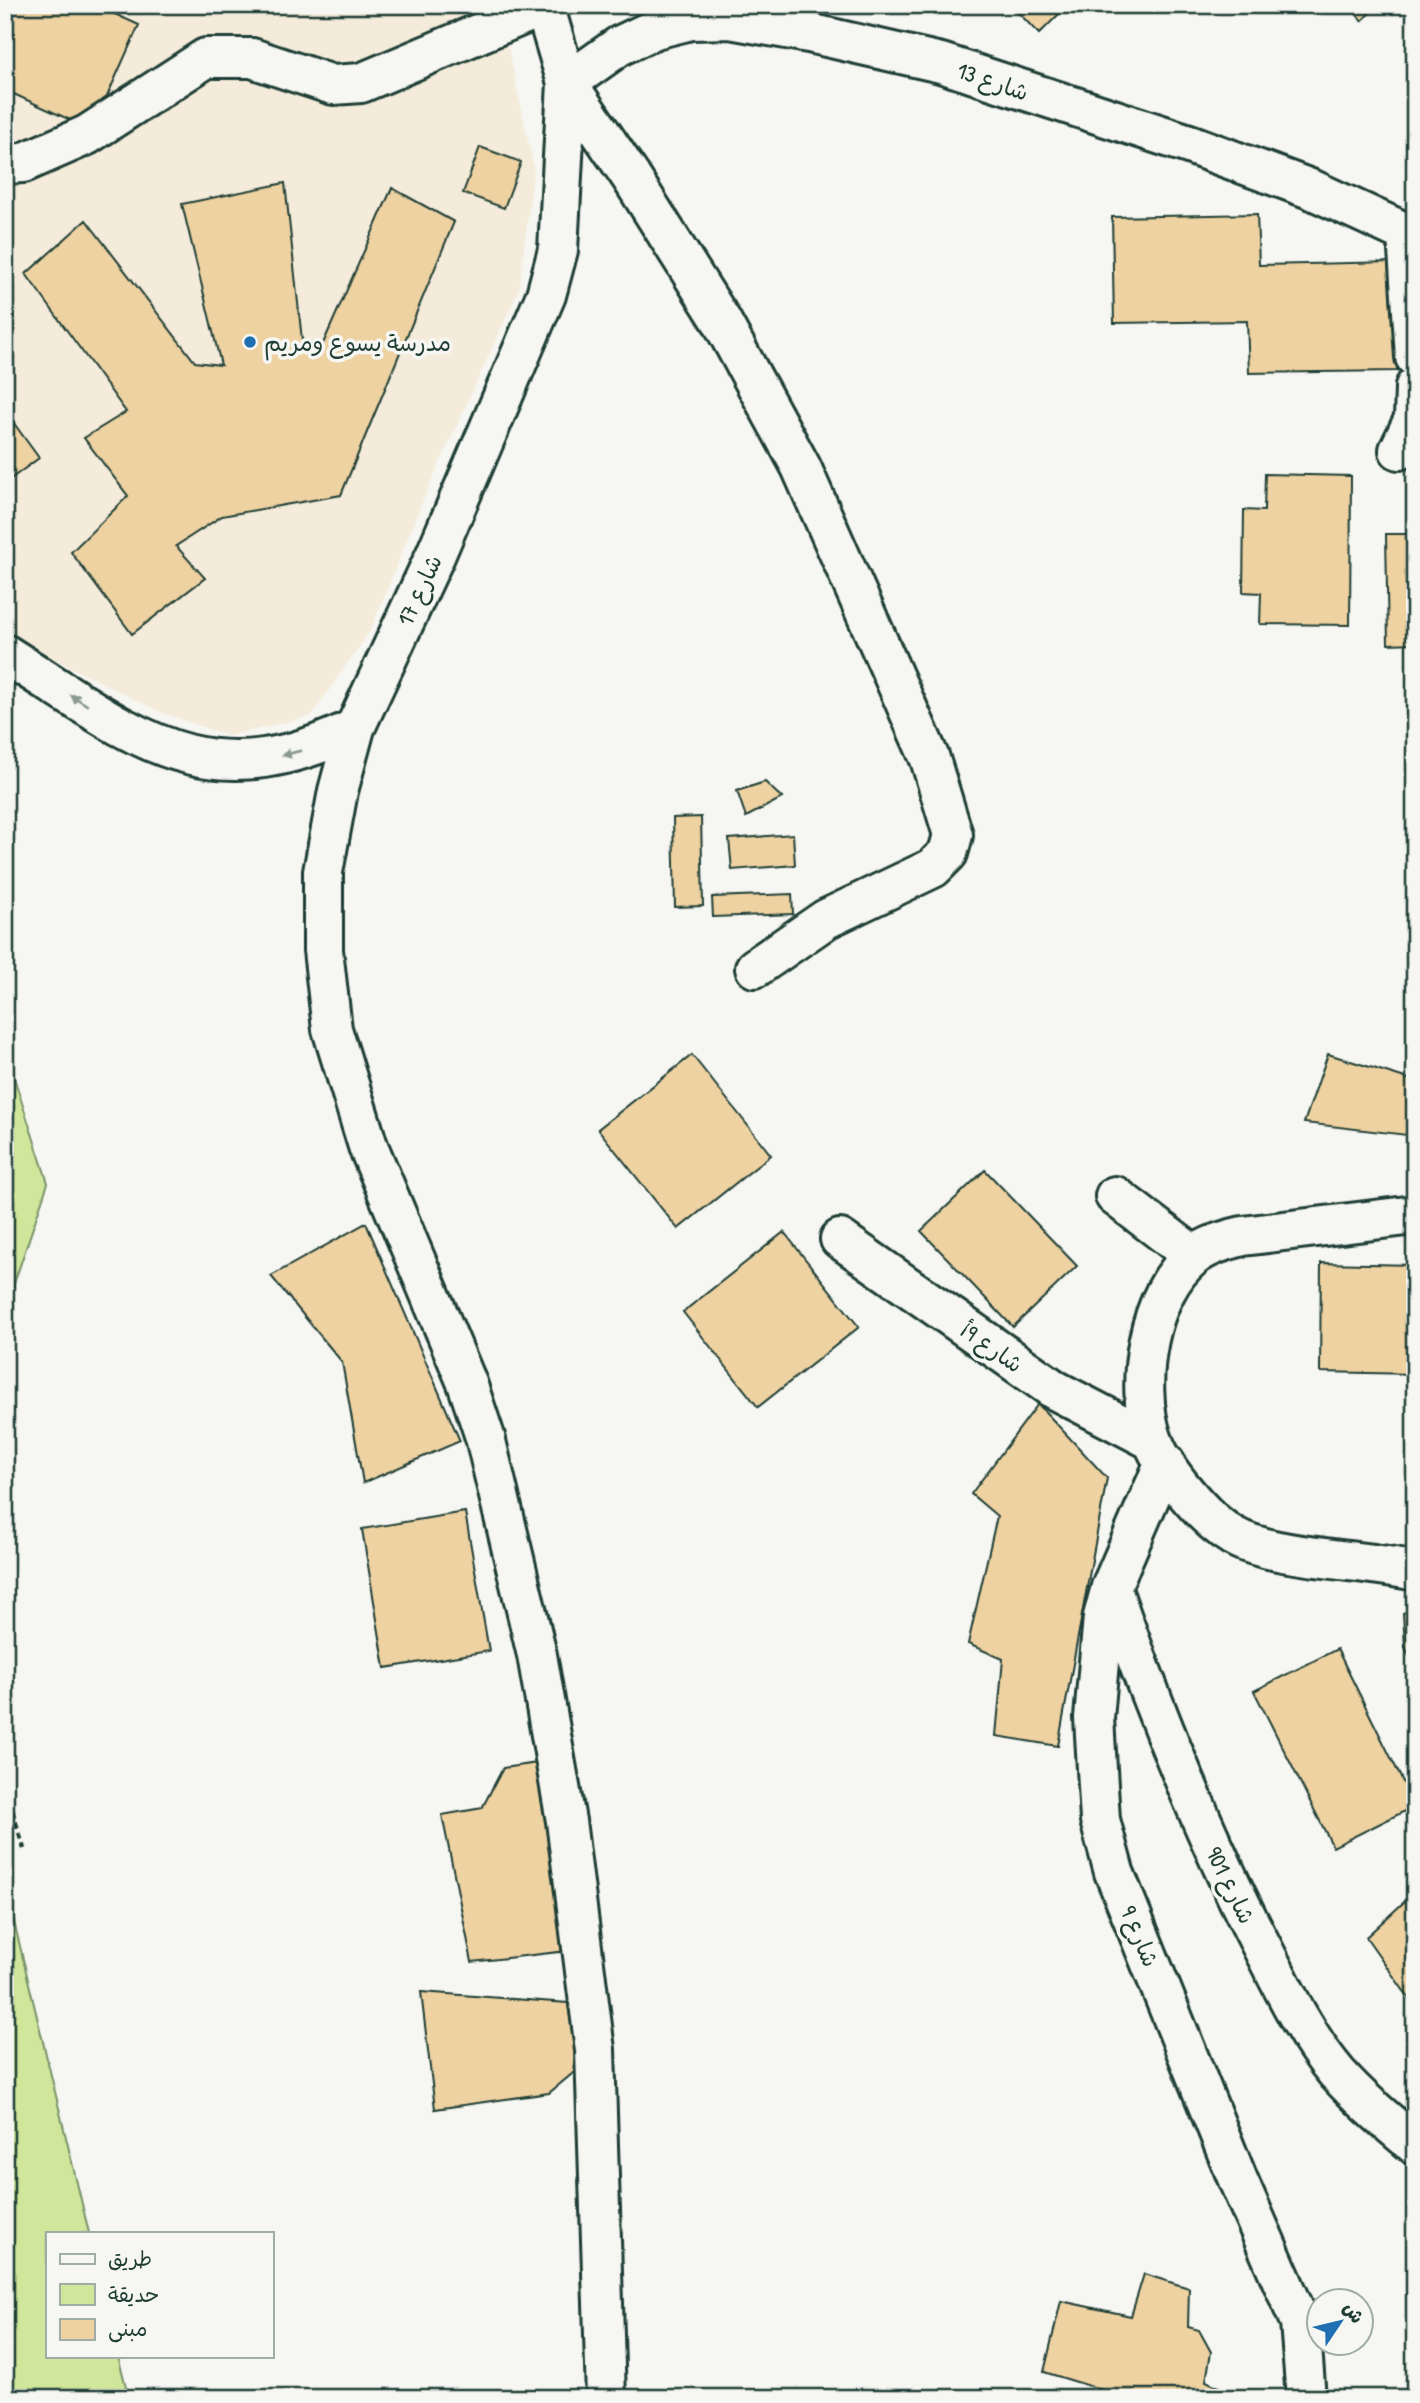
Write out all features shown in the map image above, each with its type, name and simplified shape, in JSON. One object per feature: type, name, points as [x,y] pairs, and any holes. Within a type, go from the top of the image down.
[{"type":"street","points":[[5,164],[23,163],[87,135],[206,58],[252,58],[333,85],[361,83],[544,6],[567,83],[632,177],[721,320],[801,467],[930,759],[953,835],[948,853],[933,868],[826,919],[755,968]]},
{"type":"street","name":"شارع 13","points":[[567,83],[619,46],[654,29],[691,20],[730,19],[941,63],[1189,144],[1312,190],[1411,236]]},
{"type":"street","name":"شارع 17","points":[[567,83],[558,250],[546,295],[435,556],[355,728],[338,791],[323,872],[323,950],[332,1029],[368,1146],[449,1336],[485,1437],[537,1655],[566,1821],[595,2050],[607,2398]]},
{"type":"street","points":[[1411,236],[1415,357]]},
{"type":"street","points":[[1399,450],[1414,419],[1415,387]]},
{"type":"street","points":[[5,654],[142,739],[176,752],[213,759],[250,760],[287,755],[321,745],[355,728]]},
{"type":"street","points":[[1115,1196],[1194,1256]]},
{"type":"street","points":[[1415,1215],[1243,1236],[1219,1242],[1194,1256],[1169,1287],[1146,1350],[1144,1403],[1159,1451],[1206,1514],[1233,1536],[1274,1550],[1415,1571]]},
{"type":"street","name":"شارع 9أ","points":[[840,1239],[1055,1390],[1159,1451]]},
{"type":"street","name":"شارع 9","points":[[1159,1451],[1103,1616],[1094,1718],[1100,1820],[1114,1872],[1238,2180],[1300,2322],[1306,2398]]},
{"type":"street","name":"شارع 901","points":[[1111,1587],[1174,1760],[1235,1896],[1276,1975],[1309,2034],[1337,2072],[1415,2145]]},
{"type":"path","points":[[5,1787],[24,1849]]},
{"type":"shaded area","name":"مدرسة يسوع ومريم","points":[[5,5],[499,5],[534,168],[519,289],[426,493],[370,631],[311,716],[228,736],[158,711],[5,634]]},
{"type":"green space","points":[[5,1050],[48,1183],[5,1310]]},
{"type":"green space","points":[[5,1884],[89,2232],[46,2232],[46,2358],[119,2358],[129,2398],[5,2398]]},
{"type":"building","points":[[5,5],[95,5],[139,25],[92,130],[5,90]]},
{"type":"building","points":[[1011,5],[1068,5],[1039,34]]},
{"type":"building","points":[[1349,5],[1377,5],[1362,21]]},
{"type":"building","points":[[480,147],[521,162],[504,208],[463,193]]},
{"type":"building","points":[[285,183],[302,340],[322,346],[392,188],[454,222],[341,495],[222,516],[176,546],[205,578],[132,634],[71,552],[128,496],[84,438],[126,412],[26,274],[86,220],[195,362],[221,365],[182,204]]},
{"type":"building","points":[[1257,214],[1259,265],[1395,262],[1397,371],[1249,373],[1247,321],[1114,323],[1112,217]]},
{"type":"building","points":[[5,411],[39,458],[5,483]]},
{"type":"building","points":[[1265,474],[1351,476],[1350,625],[1260,624],[1261,593],[1243,592],[1244,510],[1264,511]]},
{"type":"building","points":[[1386,534],[1415,534],[1415,643],[1388,644]]},
{"type":"building","points":[[765,782],[782,798],[746,817],[737,791]]},
{"type":"building","points":[[701,817],[703,906],[675,907],[673,818]]},
{"type":"building","points":[[793,834],[795,865],[732,870],[729,839]]},
{"type":"building","points":[[792,894],[793,914],[713,917],[712,897]]},
{"type":"building","points":[[1328,1054],[1415,1081],[1415,1136],[1304,1123]]},
{"type":"building","points":[[692,1055],[771,1155],[678,1229],[598,1129]]},
{"type":"building","points":[[985,1170],[1077,1266],[1013,1327],[921,1231]]},
{"type":"building","points":[[366,1223],[460,1441],[363,1483],[342,1362],[271,1276]]},
{"type":"building","points":[[784,1232],[859,1327],[758,1407],[683,1312]]},
{"type":"building","points":[[1321,1263],[1415,1265],[1415,1374],[1320,1372]]},
{"type":"building","points":[[1038,1404],[1107,1478],[1058,1746],[996,1736],[1003,1659],[968,1644],[997,1516],[971,1494]]},
{"type":"building","points":[[465,1512],[489,1651],[385,1668],[362,1529]]},
{"type":"building","points":[[1415,1609],[1415,1669],[1405,1647],[1403,1613]]},
{"type":"building","points":[[1337,1649],[1415,1806],[1333,1847],[1254,1691]]},
{"type":"building","points":[[545,1762],[567,1951],[472,1962],[442,1815],[482,1808],[503,1768]]},
{"type":"building","points":[[1415,1892],[1415,2003],[1413,2004],[1366,1937]]},
{"type":"building","points":[[421,1992],[568,2003],[578,2069],[549,2093],[435,2109]]},
{"type":"building","points":[[1144,2274],[1189,2288],[1188,2327],[1199,2330],[1211,2352],[1206,2381],[1219,2387],[1216,2398],[1129,2398],[1044,2372],[1061,2301],[1131,2316]]},
{"type":"place","name":"مدرسة يسوع ومريم","points":[[250,342]]}]
